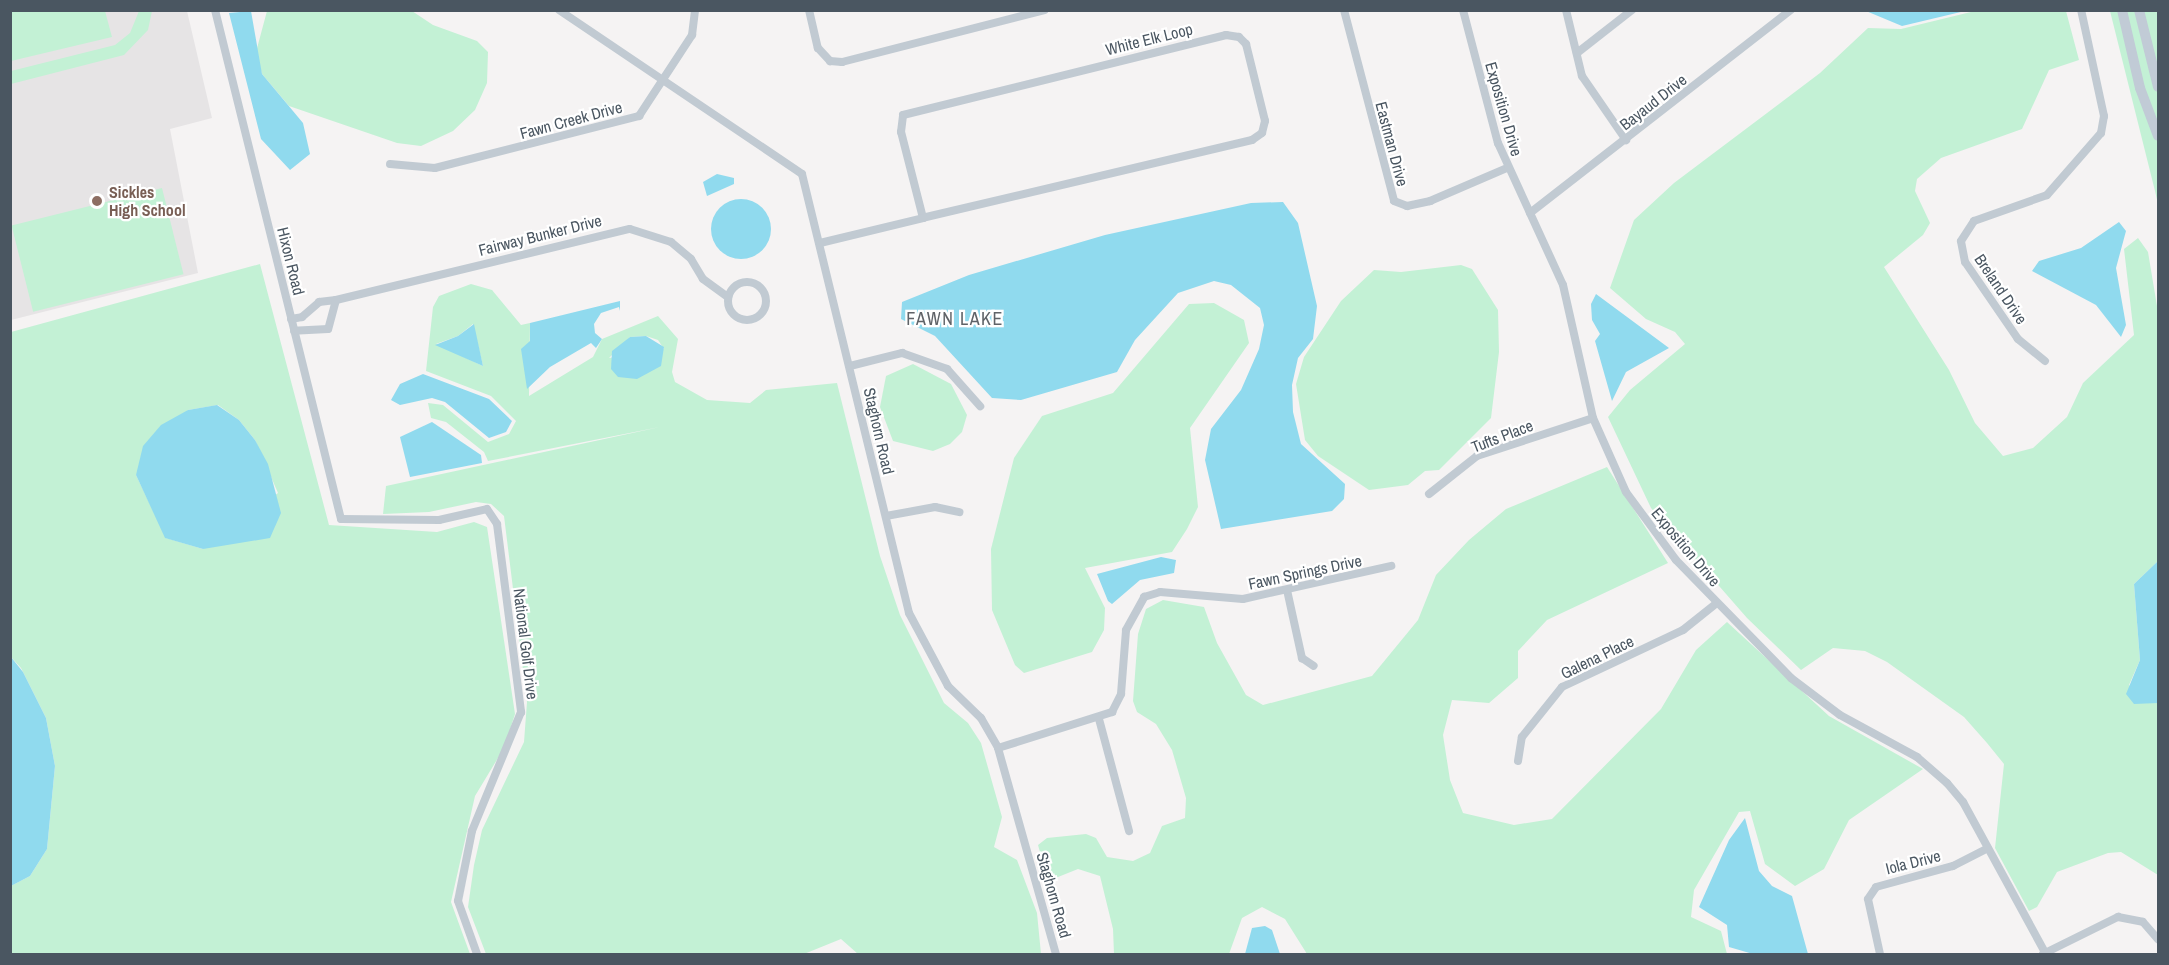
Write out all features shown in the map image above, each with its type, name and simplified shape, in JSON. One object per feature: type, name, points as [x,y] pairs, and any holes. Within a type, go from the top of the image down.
[{"type":"street","name":"Hixon Road","points":[[215,10],[341,519]]},
{"type":"street","name":"Staghorn Road","points":[[559,10],[799,170],[820,243],[909,613],[948,686],[981,718],[998,748],[1056,954]]},
{"type":"street","name":"Fawn Creek Drive","points":[[390,164],[435,168],[639,116],[666,80],[692,35],[695,10]]},
{"type":"street","points":[[809,10],[819,48],[830,61],[842,62],[1044,10]]},
{"type":"street","name":"Eastman Drive","points":[[1344,10],[1394,201],[1407,206],[1430,201],[1507,168]]},
{"type":"street","name":"Exposition Drive","points":[[1463,10],[1507,168],[1530,213],[1571,312],[1593,418],[1613,466],[1641,516],[1717,603],[1813,696],[1933,770],[1963,802],[2045,954]]},
{"type":"street","points":[[1566,10],[1576,53],[1589,90],[1626,140]]},
{"type":"street","points":[[1576,53],[1632,10]]},
{"type":"street","name":"Bayaud Drive","points":[[1530,213],[1791,10]]},
{"type":"street","name":"Breland Drive","points":[[2045,361],[2013,331],[1965,262],[1961,242],[1974,221],[2047,195],[2100,133],[2104,116],[2081,10]]},
{"type":"street","points":[[2122,10],[2140,88],[2158,136]]},
{"type":"street","points":[[2139,10],[2158,87]]},
{"type":"street","name":"White Elk Loop","points":[[820,243],[1252,140],[1262,133],[1265,122],[1246,44],[1239,37],[1226,34],[903,115],[901,132],[923,218]]},
{"type":"street","name":"Fairway Bunker Drive","points":[[291,319],[302,317],[319,302],[336,300],[630,229],[670,242],[691,259],[703,279],[728,297],[734,315],[745,320],[757,318],[767,302],[763,289],[746,281],[734,286],[728,297]]},
{"type":"street","points":[[294,331],[328,329],[336,300]]},
{"type":"street","points":[[850,366],[902,353],[947,369],[980,406]]},
{"type":"street","name":"Tufts Place","points":[[1429,494],[1477,456],[1593,418]]},
{"type":"street","points":[[885,516],[935,507],[958,512]]},
{"type":"street","name":"National Golf Drive","points":[[341,519],[439,520],[487,509],[497,524],[522,712],[472,831],[458,901],[477,954]]},
{"type":"street","name":"Fawn Springs Drive","points":[[1099,719],[1112,712],[1121,694],[1126,630],[1144,597],[1160,592],[1243,599],[1391,566]]},
{"type":"street","points":[[1287,590],[1302,658],[1314,666]]},
{"type":"street","name":"Galena Place","points":[[1518,760],[1522,737],[1562,687],[1683,630],[1717,603]]},
{"type":"street","points":[[998,748],[1099,719],[1129,831]]},
{"type":"street","name":"Iola Drive","points":[[1880,954],[1868,899],[1876,887],[1953,866],[1988,848]]},
{"type":"street","points":[[2045,954],[2118,917],[2143,922],[2158,939]]},
{"type":"shaded area","name":"Sickles High School","points":[[10,11],[187,11],[212,118],[170,129],[198,273],[11,320]]},
{"type":"green space","points":[[10,11],[105,11],[112,37],[11,61]]},
{"type":"green space","points":[[139,11],[152,11],[148,30],[124,55],[11,84],[11,71],[115,45],[130,33]]},
{"type":"green space","points":[[267,11],[412,11],[433,25],[477,41],[488,52],[487,83],[475,110],[453,131],[421,146],[397,143],[289,106],[262,74],[256,52]]},
{"type":"green space","points":[[1975,11],[2066,11],[2079,60],[2049,70],[2022,129],[1941,158],[1917,179],[1915,191],[1930,223],[1923,235],[1884,267],[1949,370],[1975,423],[2003,456],[2033,448],[2067,417],[2083,383],[2134,335],[2124,249],[2138,238],[2148,252],[2158,312],[2158,561],[2134,584],[2140,660],[2129,685],[2144,701],[2158,703],[2158,875],[2121,852],[2108,853],[2057,872],[2037,907],[2029,911],[1995,848],[2004,764],[1987,743],[1964,717],[1887,662],[1865,651],[1833,648],[1801,670],[1747,618],[1651,508],[1608,417],[1630,390],[1685,344],[1675,332],[1646,319],[1610,288],[1634,220],[1674,183],[1820,73],[1868,28],[1901,29]]},
{"type":"green space","points":[[2110,11],[2158,11],[2158,204],[2155,191]]},
{"type":"green space","points":[[162,188],[184,274],[33,312],[12,225]]},
{"type":"green space","points":[[260,264],[329,525],[437,532],[474,522],[487,527],[515,714],[504,748],[475,796],[451,902],[470,954],[11,954],[11,886],[30,876],[47,849],[55,766],[46,718],[21,668],[11,657],[11,332]],"holes":[[[218,405],[239,420],[255,440],[278,493],[203,549],[166,538],[136,475],[188,410]]]},
{"type":"green space","points":[[1461,265],[1472,269],[1498,310],[1499,352],[1491,418],[1439,470],[1425,471],[1408,485],[1369,490],[1318,456],[1305,440],[1296,384],[1304,357],[1341,301],[1374,270],[1401,272]]},
{"type":"green space","points":[[471,284],[492,290],[521,325],[530,323],[529,396],[593,357],[602,339],[658,316],[678,339],[672,372],[675,382],[707,400],[750,403],[766,390],[837,383],[880,556],[900,615],[944,703],[968,723],[981,743],[1002,817],[994,847],[1017,860],[1037,913],[1041,954],[858,954],[841,939],[804,954],[486,954],[468,907],[474,865],[482,830],[524,742],[527,702],[504,516],[491,504],[476,502],[429,512],[383,514],[386,486],[660,427],[488,461],[484,452],[446,422],[431,418],[428,403],[443,405],[488,442],[509,434],[516,421],[491,396],[426,371],[433,307],[439,296]],"holes":[[[473,324],[483,366],[436,344],[458,336]],[[646,336],[658,340],[664,349],[609,358],[630,337]]]},
{"type":"green space","points":[[1214,303],[1244,320],[1249,343],[1190,428],[1198,507],[1187,529],[1172,552],[1085,568],[1105,608],[1104,630],[1092,652],[1024,673],[1015,665],[992,610],[991,549],[1014,458],[1042,416],[1113,393],[1189,304]]},
{"type":"green space","points":[[913,364],[951,384],[967,415],[962,432],[950,444],[933,451],[893,441],[880,407],[886,376]]},
{"type":"green space","points":[[1607,467],[1668,563],[1547,620],[1518,651],[1518,678],[1489,703],[1452,700],[1443,735],[1450,780],[1463,813],[1514,825],[1552,819],[1661,709],[1696,650],[1727,622],[1829,716],[1923,769],[1849,820],[1824,869],[1795,886],[1765,864],[1750,811],[1739,812],[1694,890],[1691,917],[1721,931],[1727,954],[1307,954],[1285,919],[1262,907],[1242,918],[1229,954],[1114,954],[1113,929],[1100,876],[1078,869],[1048,881],[1038,845],[1047,838],[1086,834],[1096,838],[1107,857],[1133,861],[1150,853],[1162,826],[1185,818],[1186,798],[1172,750],[1156,724],[1137,712],[1133,701],[1138,634],[1146,609],[1163,600],[1204,607],[1217,643],[1246,695],[1263,705],[1372,676],[1418,620],[1436,575],[1469,540],[1506,509]]},
{"type":"water","points":[[251,11],[262,74],[303,123],[310,154],[290,170],[261,139],[229,13]]},
{"type":"water","points":[[1866,11],[1965,11],[1902,26]]},
{"type":"water","points":[[717,174],[734,178],[734,184],[707,196],[703,182]]},
{"type":"water","points":[[741,199],[758,204],[766,212],[771,229],[766,246],[758,254],[741,259],[724,254],[716,246],[711,229],[716,212],[724,204]]},
{"type":"water","points":[[1283,202],[1298,223],[1317,306],[1313,339],[1298,358],[1292,385],[1293,412],[1301,444],[1345,484],[1344,499],[1332,511],[1221,529],[1205,460],[1211,429],[1241,390],[1259,349],[1264,325],[1260,308],[1231,285],[1214,281],[1178,293],[1135,340],[1117,372],[1021,400],[992,398],[935,336],[901,319],[902,302],[969,275],[1105,235],[1251,203]]},
{"type":"water","points":[[2119,222],[2126,231],[2116,268],[2126,325],[2121,337],[2096,305],[2032,271],[2039,261],[2081,248]]},
{"type":"water","points":[[1596,294],[1669,348],[1626,372],[1612,401],[1595,341],[1600,334],[1592,320],[1591,304]]},
{"type":"water","points":[[620,301],[620,311],[619,307],[601,313],[594,324],[595,333],[602,339],[596,348],[591,343],[550,367],[527,389],[521,349],[530,341],[530,323]]},
{"type":"water","points":[[474,324],[483,366],[435,345],[458,336]]},
{"type":"water","points":[[646,336],[664,347],[661,366],[637,379],[618,377],[611,369],[612,351],[630,337]]},
{"type":"water","points":[[423,374],[489,399],[512,421],[506,432],[489,438],[445,402],[432,398],[400,405],[391,400],[400,384]]},
{"type":"water","points":[[217,405],[239,420],[255,440],[268,464],[281,513],[270,538],[203,549],[165,538],[136,475],[143,446],[161,425],[188,410]]},
{"type":"water","points":[[432,422],[481,455],[482,463],[410,477],[400,437]]},
{"type":"water","points":[[1161,557],[1176,560],[1174,573],[1140,580],[1112,604],[1108,601],[1097,574]]},
{"type":"water","points":[[2158,561],[2158,703],[2134,704],[2126,694],[2140,660],[2134,584]]},
{"type":"water","points":[[11,657],[23,672],[46,718],[55,766],[47,849],[30,876],[11,886]]},
{"type":"water","points":[[1745,818],[1759,871],[1772,886],[1792,896],[1808,954],[1753,954],[1729,947],[1727,925],[1699,907],[1729,840]]},
{"type":"water","points":[[1265,926],[1272,930],[1280,954],[1245,954],[1252,928]]},
{"type":"place","name":"Sickles High School","points":[[97,201]]},
{"type":"district","name":"FAWN LAKE","points":[[955,319]]}]
